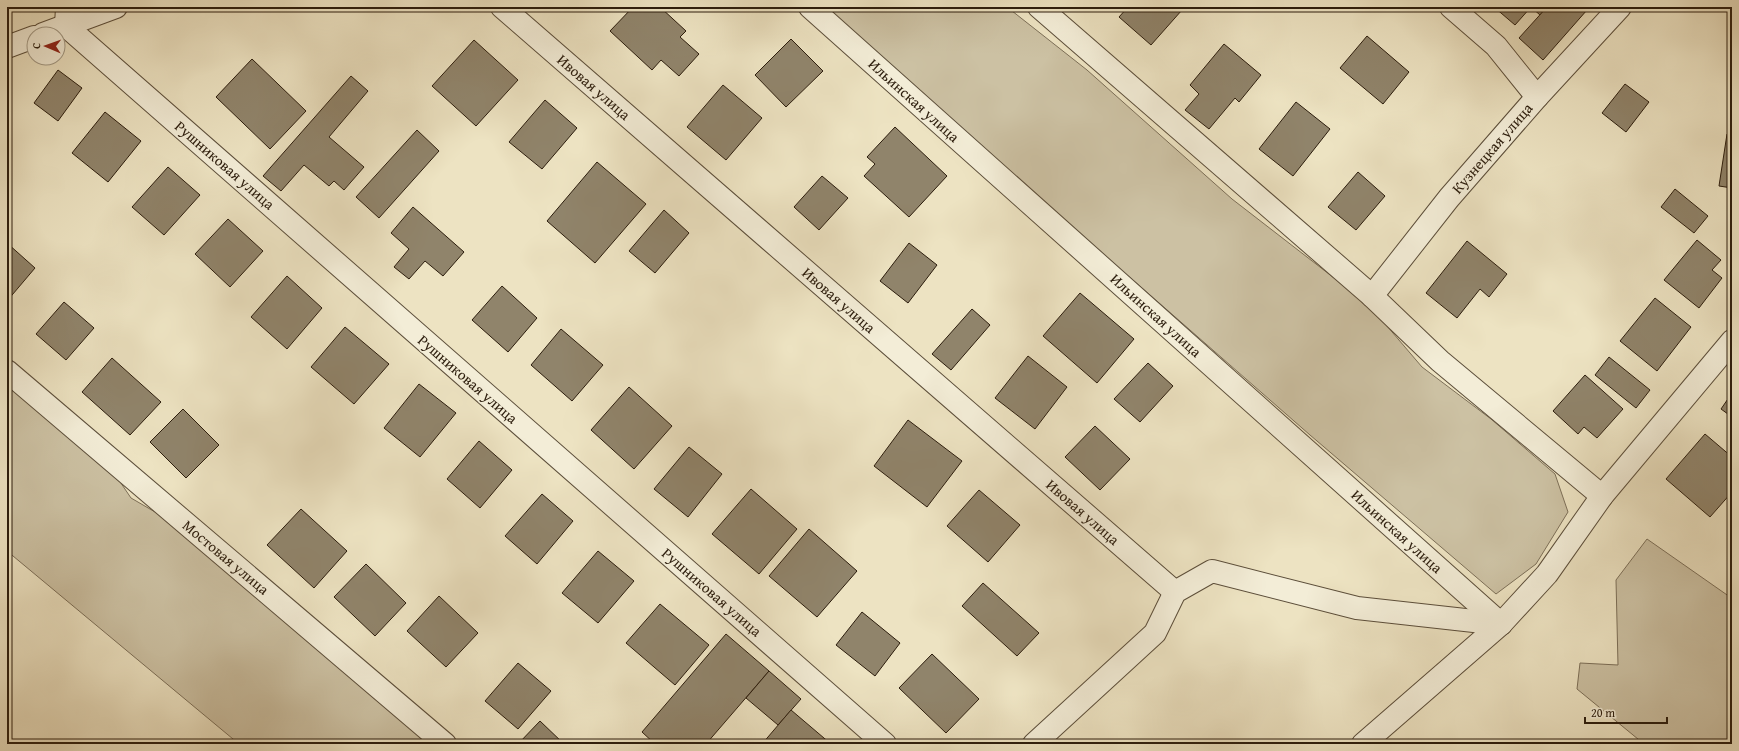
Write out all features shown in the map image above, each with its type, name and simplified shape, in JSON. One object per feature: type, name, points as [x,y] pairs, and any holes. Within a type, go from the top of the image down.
[{"type":"street","points":[[53,26],[66,16],[116,7]]},
{"type":"street","name":"Ивовая улица","points":[[502,7],[1176,592]]},
{"type":"street","name":"Ильинская улица","points":[[810,7],[1501,624]]},
{"type":"street","points":[[1039,7],[1372,296],[1440,361],[1602,496]]},
{"type":"street","points":[[1451,7],[1496,46],[1537,97]]},
{"type":"street","name":"Кузнецкая улица","points":[[1372,296],[1449,198],[1537,97],[1620,7]]},
{"type":"street","name":"Рушниковая улица","points":[[66,16],[885,744]]},
{"type":"street","points":[[7,47],[26,40]]},
{"type":"street","points":[[1363,744],[1501,624],[1547,574],[1602,496],[1732,341]]},
{"type":"street","name":"Мостовая улица","points":[[7,371],[445,744]]},
{"type":"street","points":[[1034,744],[1155,633],[1176,592],[1212,571],[1357,608],[1501,624]]},
{"type":"shaded area","points":[[819,7],[1007,7],[1087,70],[1232,199],[1369,305],[1422,367],[1491,419],[1555,474],[1568,512],[1536,564],[1496,594],[1310,435],[1134,281],[1026,191]]},
{"type":"shaded area","points":[[7,375],[106,461],[131,498],[186,530],[438,744],[239,744],[7,551]]},
{"type":"shaded area","points":[[1647,539],[1730,597],[1732,595],[1732,744],[1644,744],[1577,689],[1580,663],[1618,665],[1616,580]]},
{"type":"building","points":[[633,7],[660,7],[686,31],[680,37],[699,54],[679,76],[661,60],[652,70],[610,31]]},
{"type":"building","points":[[1128,7],[1178,7],[1182,10],[1151,45],[1119,17]]},
{"type":"building","points":[[1494,7],[1531,7],[1515,25]]},
{"type":"building","points":[[1531,7],[1547,7],[1540,15]]},
{"type":"building","points":[[1547,7],[1584,7],[1587,10],[1543,60],[1519,38]]},
{"type":"building","points":[[1367,36],[1409,72],[1383,104],[1340,68]]},
{"type":"building","points":[[791,39],[823,71],[786,107],[755,75]]},
{"type":"building","points":[[474,40],[518,80],[476,126],[432,86]]},
{"type":"building","points":[[1224,44],[1261,75],[1239,102],[1235,98],[1209,129],[1185,110],[1199,94],[1190,85]]},
{"type":"building","points":[[252,59],[306,111],[270,149],[216,97]]},
{"type":"building","points":[[58,70],[82,88],[58,121],[34,103]]},
{"type":"building","points":[[351,76],[368,91],[329,137],[364,167],[344,190],[334,181],[329,186],[304,165],[281,191],[263,176]]},
{"type":"building","points":[[1625,84],[1649,102],[1626,132],[1602,113]]},
{"type":"building","points":[[723,85],[762,118],[726,160],[687,127]]},
{"type":"building","points":[[545,100],[577,128],[542,169],[509,142]]},
{"type":"building","points":[[1296,102],[1330,129],[1293,176],[1259,149]]},
{"type":"building","points":[[105,112],[141,141],[108,182],[72,153]]},
{"type":"building","points":[[895,127],[947,176],[909,217],[864,176],[875,164],[867,157]]},
{"type":"building","points":[[417,130],[439,151],[379,218],[356,197]]},
{"type":"building","points":[[1727,134],[1732,135],[1732,188],[1719,186]]},
{"type":"building","points":[[597,162],[646,204],[595,263],[547,221]]},
{"type":"building","points":[[168,167],[200,195],[164,235],[132,207]]},
{"type":"building","points":[[1358,172],[1385,196],[1356,230],[1328,207]]},
{"type":"building","points":[[822,176],[848,198],[819,230],[794,207]]},
{"type":"building","points":[[1675,189],[1708,216],[1694,233],[1661,207]]},
{"type":"building","points":[[413,207],[464,252],[443,276],[425,261],[409,279],[394,267],[409,249],[391,233]]},
{"type":"building","points":[[664,210],[689,233],[655,273],[629,251]]},
{"type":"building","points":[[228,219],[263,251],[230,287],[195,254]]},
{"type":"building","points":[[1697,240],[1721,260],[1712,270],[1722,278],[1699,308],[1664,280]]},
{"type":"building","points":[[1467,241],[1507,274],[1489,297],[1480,289],[1457,318],[1426,293]]},
{"type":"building","points":[[7,243],[35,268],[7,301]]},
{"type":"building","points":[[909,243],[937,265],[908,303],[880,281]]},
{"type":"building","points":[[287,276],[322,308],[287,349],[251,317]]},
{"type":"building","points":[[502,286],[537,318],[508,352],[472,320]]},
{"type":"building","points":[[1080,293],[1134,339],[1097,383],[1043,336]]},
{"type":"building","points":[[1655,298],[1691,327],[1657,371],[1620,341]]},
{"type":"building","points":[[64,302],[94,328],[66,360],[36,334]]},
{"type":"building","points":[[972,309],[990,325],[951,370],[932,354]]},
{"type":"building","points":[[345,327],[389,364],[354,404],[311,367]]},
{"type":"building","points":[[561,329],[603,365],[572,401],[531,365]]},
{"type":"building","points":[[1028,356],[1067,387],[1035,429],[995,398]]},
{"type":"building","points":[[1609,357],[1650,390],[1636,408],[1595,375]]},
{"type":"building","points":[[112,358],[161,402],[130,435],[82,392]]},
{"type":"building","points":[[1148,363],[1173,386],[1140,422],[1114,399]]},
{"type":"building","points":[[1585,375],[1623,409],[1597,438],[1584,427],[1578,434],[1553,411]]},
{"type":"building","points":[[419,384],[456,413],[420,457],[384,428]]},
{"type":"building","points":[[629,387],[672,426],[634,469],[591,430]]},
{"type":"building","points":[[1732,393],[1732,417],[1721,409]]},
{"type":"building","points":[[183,409],[219,445],[186,478],[150,442]]},
{"type":"building","points":[[908,420],[962,461],[927,507],[874,466]]},
{"type":"building","points":[[1095,426],[1130,459],[1100,490],[1065,457]]},
{"type":"building","points":[[1705,434],[1732,457],[1732,492],[1710,517],[1666,479]]},
{"type":"building","points":[[479,441],[512,470],[480,508],[447,479]]},
{"type":"building","points":[[689,447],[722,474],[688,517],[654,489]]},
{"type":"building","points":[[751,489],[797,529],[759,574],[712,534]]},
{"type":"building","points":[[979,490],[1020,525],[988,562],[947,526]]},
{"type":"building","points":[[542,494],[573,521],[537,564],[505,536]]},
{"type":"building","points":[[301,509],[347,551],[314,588],[267,545]]},
{"type":"building","points":[[809,529],[857,571],[817,617],[769,576]]},
{"type":"building","points":[[598,551],[634,581],[598,623],[562,593]]},
{"type":"building","points":[[366,564],[406,603],[375,636],[334,597]]},
{"type":"building","points":[[983,583],[1039,633],[1017,656],[962,606]]},
{"type":"building","points":[[439,596],[478,633],[446,667],[407,631]]},
{"type":"building","points":[[660,604],[709,645],[675,685],[626,643]]},
{"type":"building","points":[[862,612],[900,643],[875,676],[836,645]]},
{"type":"building","points":[[726,634],[769,671],[706,744],[655,744],[642,732]]},
{"type":"building","points":[[932,654],[979,699],[946,733],[899,688]]},
{"type":"building","points":[[518,663],[551,691],[518,729],[485,701]]},
{"type":"building","points":[[769,671],[801,699],[778,725],[746,698]]},
{"type":"building","points":[[791,710],[831,744],[762,744]]},
{"type":"building","points":[[540,721],[564,744],[518,744]]}]
